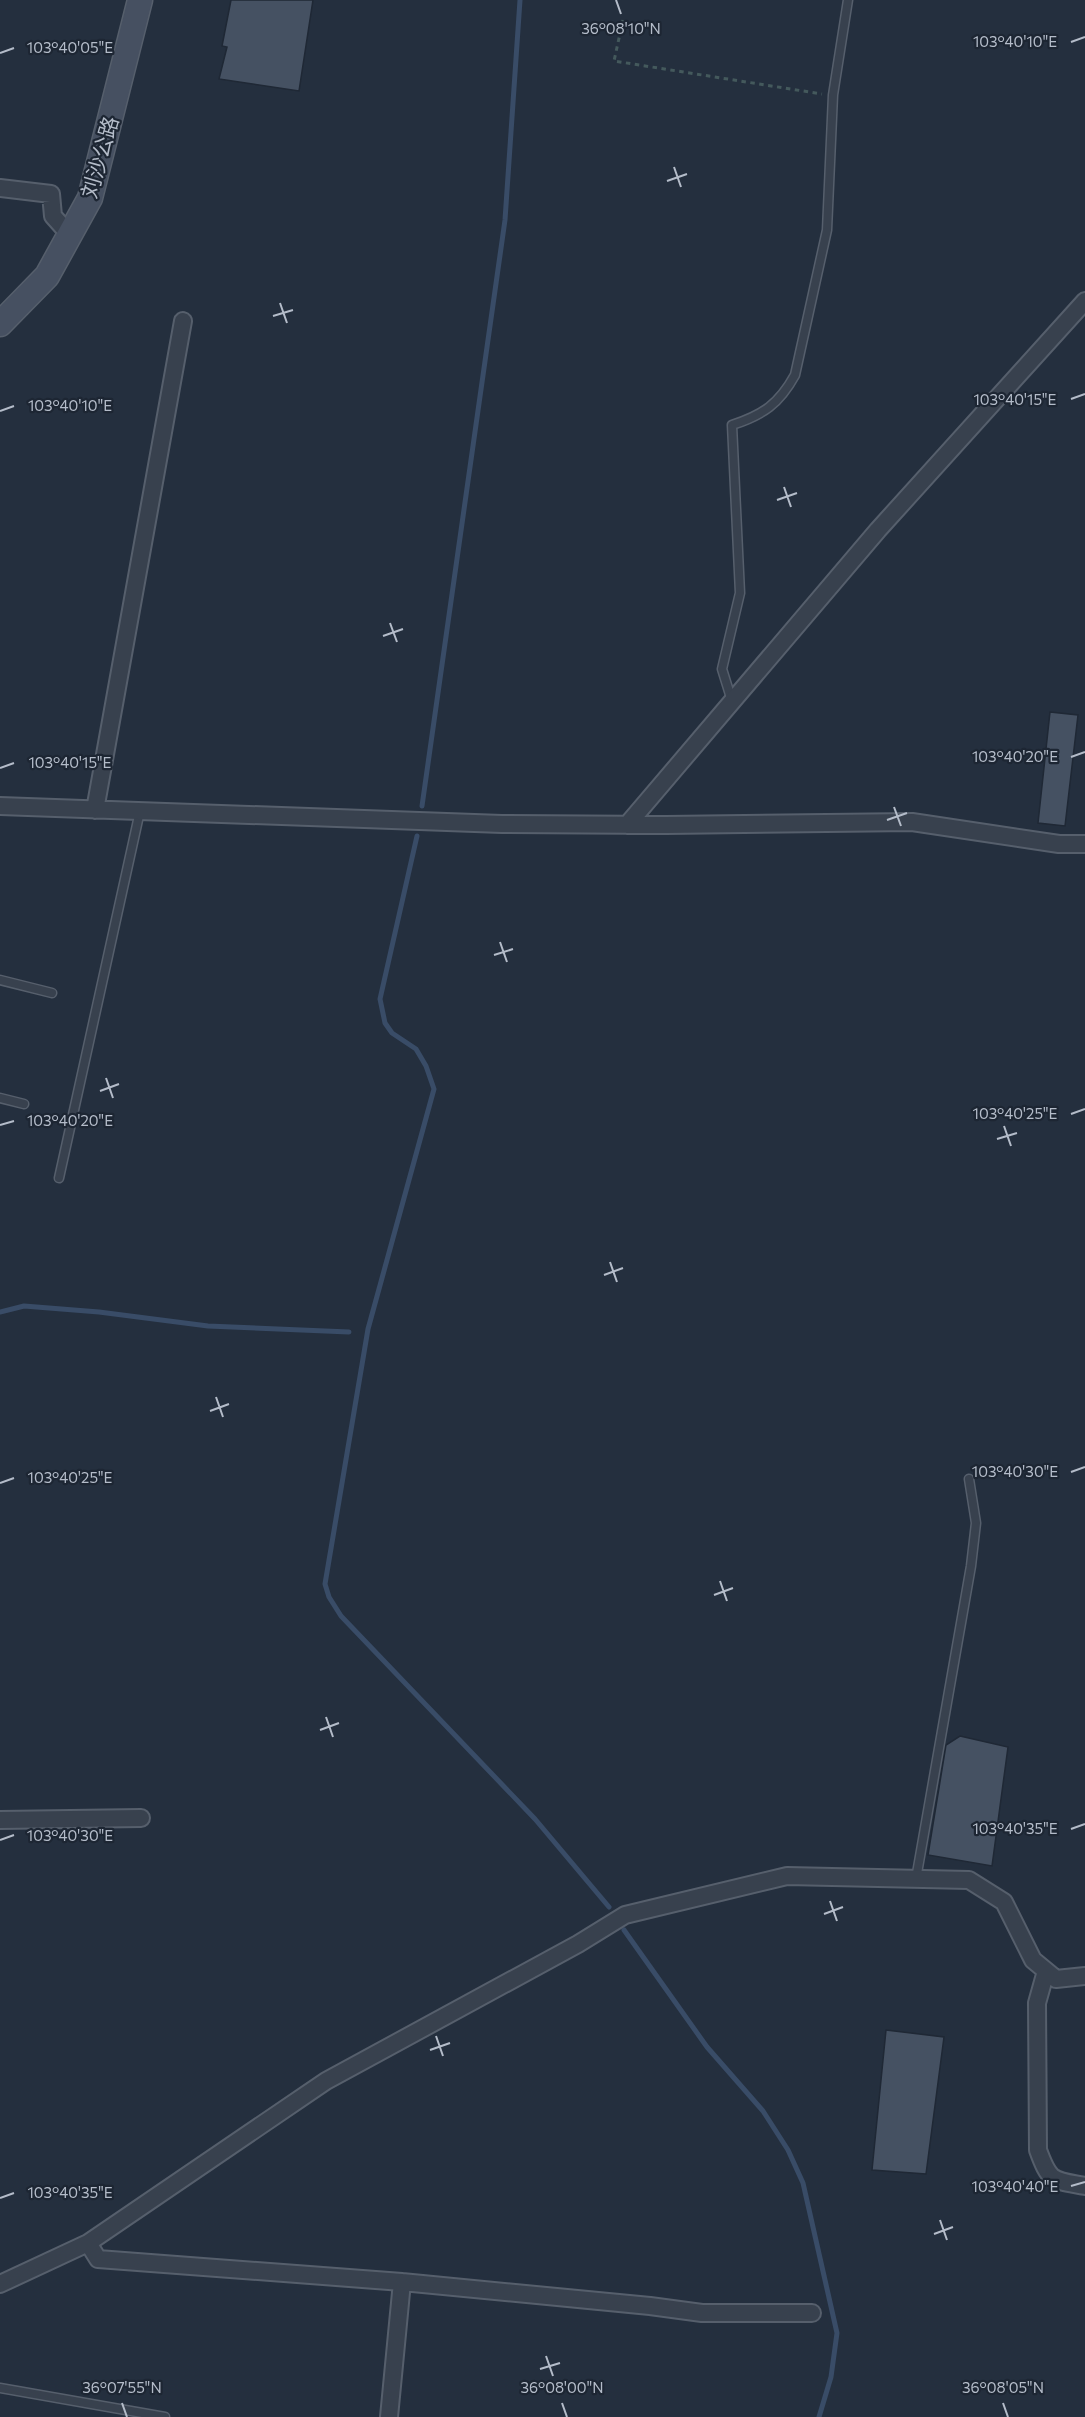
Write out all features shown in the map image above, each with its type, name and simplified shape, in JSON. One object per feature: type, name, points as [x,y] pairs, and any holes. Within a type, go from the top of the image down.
[{"type":"street","name":"刘沙公路","points":[[0,324],[47,276],[90,198],[140,0]]},
{"type":"street","points":[[0,188],[51,194],[53,216],[70,235]]},
{"type":"street","points":[[627,825],[878,530],[1085,301]]},
{"type":"street","points":[[95,810],[183,321]]},
{"type":"street","points":[[0,806],[502,824],[912,822],[1059,844],[1085,844]]},
{"type":"street","points":[[0,1820],[141,1818]]},
{"type":"street","points":[[0,2284],[88,2243],[326,2081],[567,1950],[625,1915],[787,1876],[969,1880],[1004,1902],[1033,1960],[1046,1971],[1056,1979],[1085,1976]]},
{"type":"street","points":[[1046,1971],[1037,2003],[1038,2150],[1045,2169],[1056,2181],[1085,2186]]},
{"type":"street","points":[[88,2243],[99,2259],[402,2282],[702,2313],[812,2313]]},
{"type":"street","points":[[389,2417],[402,2282]]},
{"type":"lane","points":[[732,701],[722,669],[740,593],[732,425],[750,419],[772,406],[785,393],[795,375],[827,230],[833,95],[848,0]]},
{"type":"lane","points":[[59,1179],[140,811]]},
{"type":"lane","points":[[0,980],[52,993]]},
{"type":"lane","points":[[0,1098],[24,1104]]},
{"type":"lane","points":[[916,1878],[971,1566],[976,1523],[969,1479]]},
{"type":"lane","points":[[0,2388],[165,2417]]},
{"type":"path","points":[[622,20],[614,61],[833,95]]},
{"type":"building","points":[[231,0],[313,0],[299,91],[219,79],[227,47],[222,46]]},
{"type":"building","points":[[1050,712],[1078,715],[1065,826],[1038,823]]},
{"type":"building","points":[[960,1736],[1008,1747],[992,1866],[928,1855],[946,1745]]},
{"type":"building","points":[[886,2030],[944,2037],[926,2174],[872,2170]]},
{"type":"waterway","points":[[422,806],[505,220],[520,0]]},
{"type":"waterway","points":[[417,836],[380,999],[385,1023],[392,1033],[416,1049],[426,1066],[434,1089],[368,1329],[325,1584],[329,1597],[341,1616],[535,1819],[609,1907]]},
{"type":"waterway","points":[[0,1312],[24,1306],[99,1312],[208,1326],[349,1332]]},
{"type":"waterway","points":[[624,1930],[707,2047],[763,2111],[788,2150],[803,2183],[837,2333],[831,2377],[819,2417]]}]
